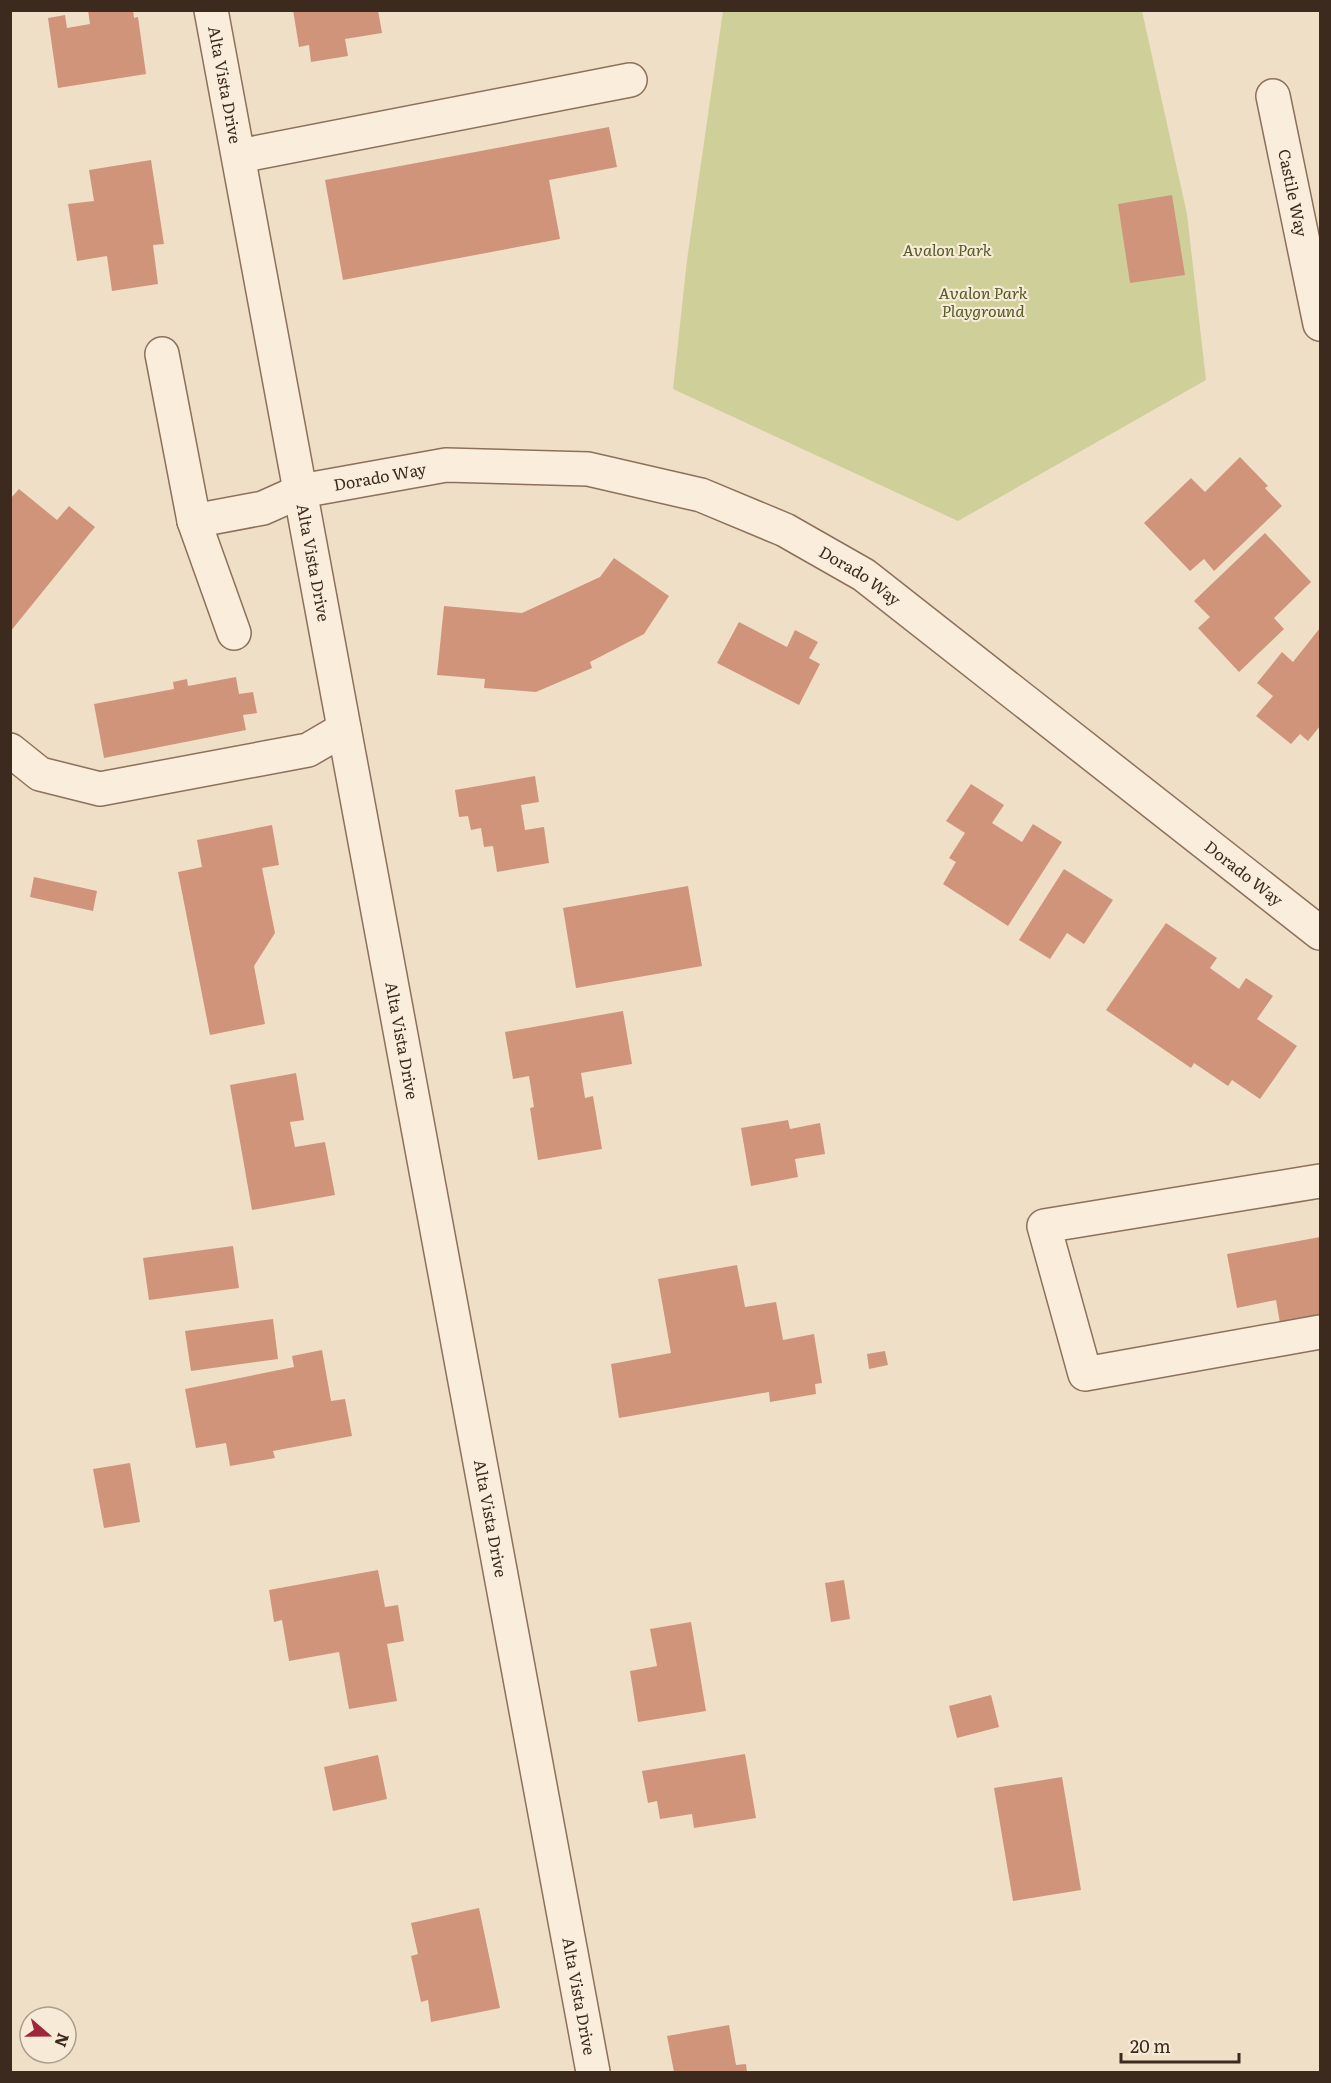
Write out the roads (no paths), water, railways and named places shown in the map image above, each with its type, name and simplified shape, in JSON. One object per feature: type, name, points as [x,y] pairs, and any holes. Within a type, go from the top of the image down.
[{"type":"street","name":"Alta Vista Drive","points":[[211,10],[593,2073]]},
{"type":"street","points":[[238,156],[630,80]]},
{"type":"street","name":"Castile Way","points":[[1273,96],[1320,324]]},
{"type":"street","points":[[162,354],[194,521],[234,633]]},
{"type":"street","name":"Dorado Way","points":[[194,521],[263,508],[301,491],[446,465],[588,469],[701,495],[784,530],[864,575],[1320,933]]},
{"type":"street","points":[[10,750],[40,774],[100,789],[308,750],[344,729]]},
{"type":"street","points":[[1320,1181],[1044,1226],[1085,1374],[1320,1332]]},
{"type":"park label","name":"Avalon Park","points":[[947,250]]},
{"type":"park label","name":"Avalon Park Playground","points":[[983,302]]}]
